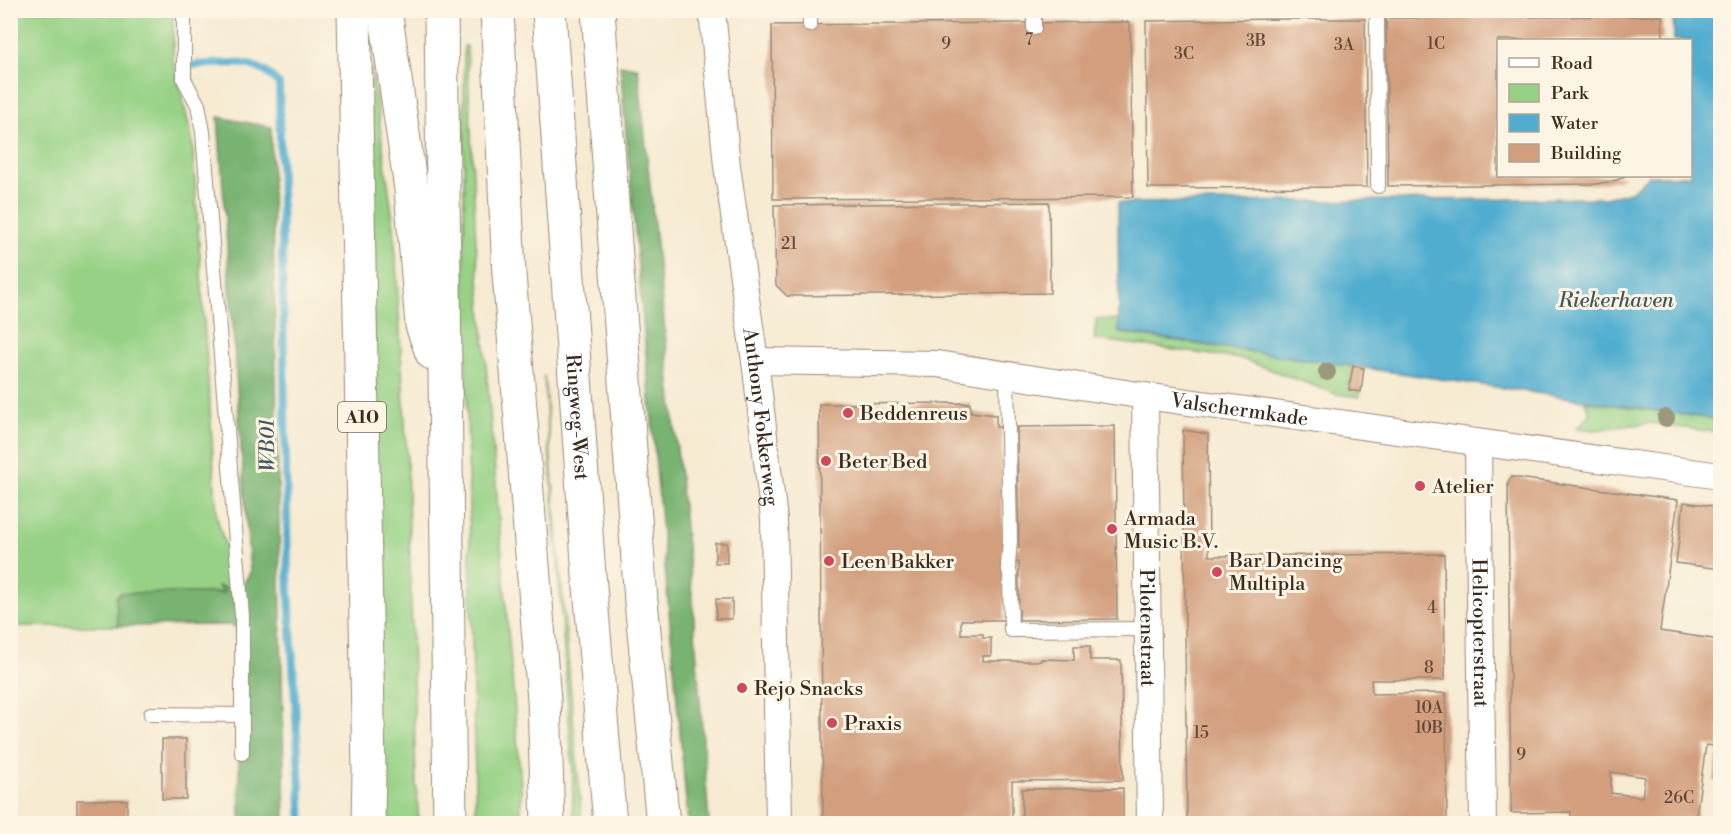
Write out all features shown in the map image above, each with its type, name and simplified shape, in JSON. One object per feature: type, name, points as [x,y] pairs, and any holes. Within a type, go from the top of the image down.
[{"type":"highway","name":"A10","points":[[354,10],[369,758],[368,824]]},
{"type":"highway","points":[[385,10],[411,189],[422,325],[444,386]]},
{"type":"highway","points":[[441,10],[450,824]]},
{"type":"highway","points":[[497,10],[509,274],[544,700],[549,824]]},
{"type":"highway","name":"Ringweg-West","points":[[549,10],[587,552],[610,824]]},
{"type":"highway","points":[[598,10],[641,601],[663,824]]},
{"type":"street","name":"Anthony Fokkerweg","points":[[712,10],[727,166],[755,361],[774,519],[779,824]]},
{"type":"street","name":"Valschermkade","points":[[755,361],[937,364],[1145,396],[1720,477]]},
{"type":"street","name":"Pilotenstraat","points":[[1145,396],[1150,824]]},
{"type":"street","name":"Helicopterstraat","points":[[1478,444],[1483,824]]},
{"type":"lane","points":[[183,10],[184,79],[198,105],[203,132],[242,616],[242,753]]},
{"type":"lane","points":[[1034,10],[1034,28]]},
{"type":"lane","points":[[1377,10],[1378,186]]},
{"type":"lane","points":[[1007,375],[1010,540],[1008,565],[1011,630],[1148,629]]},
{"type":"lane","points":[[151,714],[242,715]]},
{"type":"green space","points":[[10,11],[173,11],[173,60],[192,138],[217,518],[239,591],[116,597],[118,626],[11,626]]},
{"type":"green space","points":[[464,46],[467,46],[476,243],[521,786],[521,823],[476,823],[464,274]]},
{"type":"green space","points":[[371,60],[394,228],[407,458],[419,823],[376,823]]},
{"type":"green space","points":[[620,65],[638,68],[693,605],[709,823],[688,823]]},
{"type":"green space","points":[[218,117],[271,127],[285,823],[240,823],[237,628],[232,625],[118,626],[116,597],[120,593],[225,593],[217,586],[239,591],[250,573]]},
{"type":"green space","points":[[1096,319],[1119,320],[1120,333],[1353,366],[1349,390],[1361,392],[1359,397],[1336,394],[1242,359],[1094,339]]},
{"type":"green space","points":[[544,375],[582,823],[573,823],[573,775]]},
{"type":"green space","points":[[1584,401],[1720,420],[1720,433],[1649,423],[1593,430],[1577,428],[1589,416],[1589,409]]},
{"type":"water","name":"Riekerhaven","points":[[1673,11],[1720,11],[1720,420],[1119,332],[1118,203],[1605,198],[1631,192],[1647,177],[1692,177],[1692,39],[1674,39]]},
{"type":"building","points":[[1662,16],[1663,39],[1497,39],[1497,177],[1624,177],[1596,184],[1388,186],[1386,18]]},
{"type":"building","points":[[1365,19],[1367,187],[1148,188],[1146,21]]},
{"type":"building","points":[[1130,22],[1133,197],[773,199],[772,25]]},
{"type":"building","points":[[1049,202],[1050,293],[787,296],[776,285],[774,205]]},
{"type":"building","points":[[1353,366],[1364,368],[1361,392],[1349,390]]},
{"type":"building","points":[[970,403],[971,412],[996,415],[996,427],[1002,427],[1004,620],[961,620],[961,634],[983,634],[983,638],[991,638],[991,656],[983,656],[983,661],[1074,660],[1074,646],[1090,646],[1090,660],[1121,660],[1123,780],[1012,781],[1012,824],[823,824],[819,404]]},
{"type":"building","points":[[1115,426],[1117,619],[1019,620],[1017,601],[1019,601],[1019,562],[1010,563],[1010,548],[1019,548],[1017,427]]},
{"type":"building","points":[[1183,430],[1208,434],[1209,556],[1444,554],[1445,680],[1371,680],[1372,694],[1446,693],[1447,824],[1187,824]]},
{"type":"building","points":[[1512,477],[1678,500],[1660,631],[1720,640],[1720,782],[1714,781],[1719,747],[1706,745],[1695,824],[1571,824],[1571,812],[1511,813],[1508,482]],"holes":[[[1611,772],[1645,777],[1642,797],[1611,793]]]},
{"type":"building","points":[[1684,502],[1720,507],[1720,569],[1676,563]]},
{"type":"building","points":[[715,543],[727,543],[727,563],[715,563]]},
{"type":"building","points":[[716,599],[732,599],[732,619],[716,619]]},
{"type":"building","points":[[162,739],[186,739],[186,799],[162,799]]},
{"type":"building","points":[[1123,788],[1123,824],[1022,824],[1022,789]]},
{"type":"building","points":[[77,800],[127,800],[127,824],[77,824]]},
{"type":"waterway","name":"WB01","points":[[195,65],[230,63],[251,65],[270,75],[279,84],[288,575],[302,824]]},
{"type":"place","name":"Beddenreus","points":[[848,413]]},
{"type":"place","name":"Beter Bed","points":[[826,461]]},
{"type":"place","name":"Atelier","points":[[1420,486]]},
{"type":"place","name":"Armada Music B.V.","points":[[1112,529]]},
{"type":"place","name":"Leen Bakker","points":[[829,561]]},
{"type":"place","name":"Bar Dancing Multipla","points":[[1217,572]]},
{"type":"place","name":"Rejo Snacks","points":[[742,688]]},
{"type":"place","name":"Praxis","points":[[832,723]]}]
